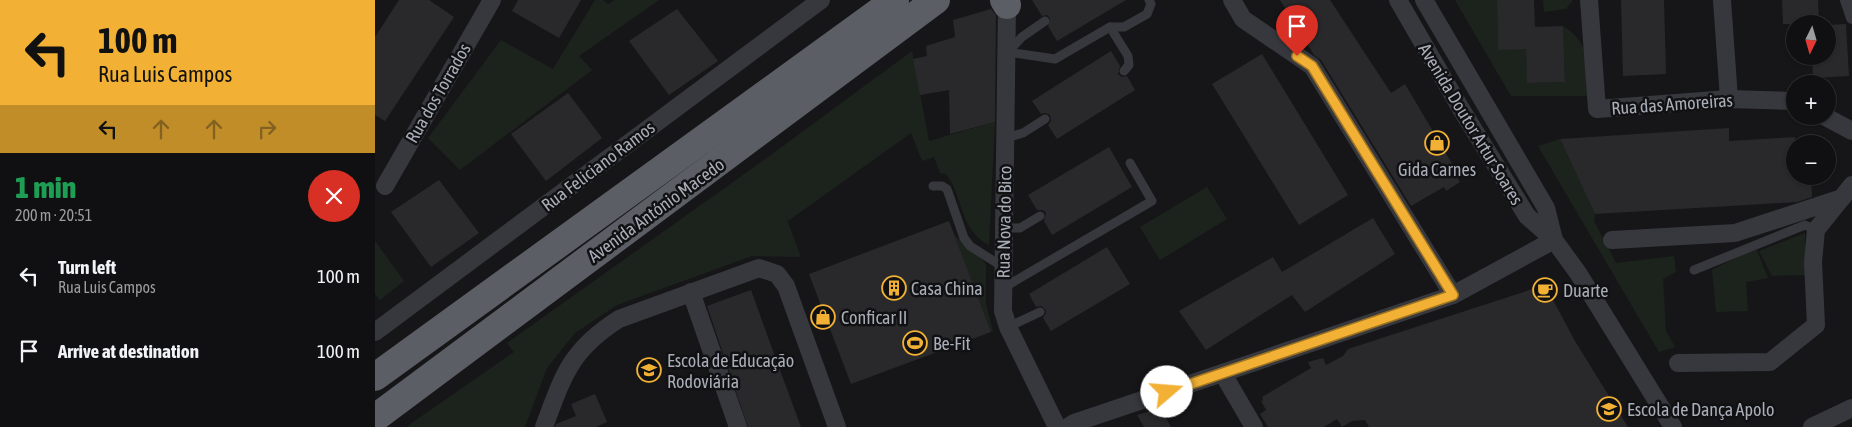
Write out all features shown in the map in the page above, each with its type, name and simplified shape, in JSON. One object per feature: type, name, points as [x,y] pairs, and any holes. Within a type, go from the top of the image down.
[{"type":"highway","name":"Avenida António Macedo","points":[[375,378],[895,0]]},
{"type":"highway","name":"Avenida António Macedo","points":[[375,418],[937,0]]},
{"type":"street","name":"Rua dos Torrados","points":[[385,186],[492,0]]},
{"type":"street","name":"Rua Feliciano Ramos","points":[[375,332],[821,0]]},
{"type":"street","points":[[1232,0],[1243,19],[1312,66],[1453,295]]},
{"type":"street","name":"Avenida Doutor Artur Soares","points":[[1398,0],[1461,109],[1527,216],[1554,240],[1578,272],[1673,427]]},
{"type":"street","name":"Avenida Doutor Artur Soares","points":[[1424,0],[1546,208],[1554,240]]},
{"type":"street","name":"Rua das Amoreiras","points":[[1589,0],[1597,109],[1729,99],[1786,101]]},
{"type":"street","points":[[1722,0],[1729,99]]},
{"type":"street","points":[[1846,0],[1852,18]]},
{"type":"street","name":"Rua Nova do Bico","points":[[1006,2],[1008,52],[1003,312],[1008,327],[1057,427]]},
{"type":"street","points":[[1836,122],[1852,131]]},
{"type":"street","points":[[1678,364],[1770,362],[1816,325],[1813,262],[1816,230],[1847,191]]},
{"type":"street","points":[[1612,240],[1735,233],[1847,191]]},
{"type":"street","points":[[1068,427],[1074,423],[1453,295],[1554,240]]},
{"type":"street","points":[[544,427],[564,373],[581,348],[599,332],[619,320],[759,268],[777,274],[786,286],[837,427]]},
{"type":"street","points":[[691,292],[738,427]]},
{"type":"street","points":[[1223,374],[1254,427]]},
{"type":"street","points":[[1812,427],[1852,408]]},
{"type":"lane","points":[[1008,52],[1055,59],[1110,27],[1124,27],[1147,14],[1151,4],[1149,0]]},
{"type":"lane","points":[[1008,52],[1023,37],[1045,21]]},
{"type":"lane","points":[[1110,27],[1128,56],[1129,65],[1124,71]]},
{"type":"lane","points":[[1006,138],[1023,132],[1045,119]]},
{"type":"lane","points":[[1003,288],[1152,201],[1130,164]]},
{"type":"lane","points":[[933,186],[942,186],[947,189],[964,238],[970,246],[1003,267]]},
{"type":"lane","points":[[1004,228],[1020,228],[1040,216]]},
{"type":"lane","points":[[1693,270],[1805,225],[1816,230]]},
{"type":"lane","points":[[1008,327],[1040,312]]},
{"type":"shaded area","points":[[595,0],[603,0],[608,4],[615,0],[659,0],[579,56],[592,70],[460,170],[428,138],[501,40],[553,69]]},
{"type":"shaded area","points":[[1455,0],[1497,0],[1498,49],[1526,49],[1528,83],[1565,82],[1563,26],[1573,33],[1579,40],[1585,56],[1587,96],[1511,96]]},
{"type":"shaded area","points":[[1543,0],[1573,0],[1566,9],[1544,12]]},
{"type":"shaded area","points":[[912,51],[929,141],[995,122],[989,245],[979,239],[972,231],[952,183],[946,174],[940,173],[934,157],[922,161],[911,133],[788,221],[784,212],[801,257],[752,256],[617,305],[575,333],[547,368],[525,427],[406,427],[514,352],[507,343],[764,160]]},
{"type":"shaded area","points":[[1560,139],[1595,214],[1594,221],[1616,263],[1674,256],[1676,272],[1663,279],[1666,331],[1675,347],[1659,352],[1538,146]]},
{"type":"shaded area","points":[[1207,187],[1227,219],[1160,260],[1140,227]]},
{"type":"shaded area","points":[[1805,233],[1805,275],[1772,276],[1759,251]]},
{"type":"shaded area","points":[[954,235],[983,260],[986,265],[986,304],[993,331],[991,332]]},
{"type":"shaded area","points":[[375,241],[404,281],[380,300],[375,294]]},
{"type":"shaded area","points":[[1756,248],[1768,278],[1746,282],[1748,311],[1716,312],[1712,270]]},
{"type":"building","points":[[399,0],[429,0],[454,17],[385,121],[375,115],[375,37]]},
{"type":"building","points":[[518,0],[581,0],[559,38],[512,11]]},
{"type":"building","points":[[1032,0],[1126,0],[1057,41],[1048,26],[1050,18],[1047,15],[1042,16]]},
{"type":"building","points":[[1280,0],[1330,0],[1391,93],[1405,84],[1460,177],[1458,179],[1460,182],[1446,191],[1444,187],[1411,206],[1321,60],[1314,55]]},
{"type":"building","points":[[1497,0],[1534,0],[1535,27],[1563,26],[1565,82],[1527,83],[1526,49],[1498,50]]},
{"type":"building","points":[[1621,0],[1664,0],[1666,74],[1623,76]]},
{"type":"building","points":[[1782,0],[1818,0],[1819,15],[1786,15],[1786,24],[1783,24]]},
{"type":"building","points":[[677,9],[718,61],[669,95],[629,41]]},
{"type":"building","points":[[991,9],[996,15],[995,122],[950,134],[949,90],[920,95],[913,59],[927,56],[926,46],[955,37],[953,20]]},
{"type":"building","points":[[1846,24],[1849,76],[1813,75],[1812,65],[1836,65],[1836,25]]},
{"type":"building","points":[[1111,51],[1120,66],[1118,74],[1122,77],[1127,76],[1135,90],[1057,139],[1048,125],[1051,121],[1050,115],[1041,114],[1032,101]]},
{"type":"building","points":[[1262,54],[1348,195],[1299,225],[1212,84]]},
{"type":"building","points":[[568,93],[602,138],[546,181],[511,134]]},
{"type":"building","points":[[1729,128],[1729,141],[1786,138],[1786,185],[1811,185],[1812,197],[1797,202],[1595,214],[1560,139]]},
{"type":"building","points":[[1109,147],[1132,187],[1052,235],[1044,221],[1046,213],[1043,210],[1037,210],[1028,195]]},
{"type":"building","points":[[439,180],[479,233],[431,267],[391,212]]},
{"type":"building","points":[[1373,218],[1395,254],[1305,312],[1292,295],[1206,350],[1179,311],[1273,257],[1282,272]]},
{"type":"building","name":"Casa China","points":[[949,221],[991,332],[851,384],[809,274]]},
{"type":"building","points":[[1107,247],[1130,284],[1051,331],[1043,318],[1046,313],[1045,309],[1041,306],[1036,307],[1029,294]]},
{"type":"building","points":[[1545,285],[1575,341],[1628,427],[1369,427],[1365,420],[1352,421],[1342,427],[1337,419],[1324,427],[1268,427],[1260,414],[1266,410],[1261,401],[1263,400],[1262,397],[1311,368],[1308,362],[1323,358],[1326,365],[1343,356],[1348,349]]},
{"type":"building","points":[[751,290],[801,427],[748,427],[707,306]]},
{"type":"building","points":[[595,394],[607,422],[596,427],[555,427],[556,424],[576,416],[571,404]]},
{"type":"building","points":[[1161,408],[1171,427],[1144,427],[1137,415]]},
{"type":"place","name":"Gida Carnes","points":[[1437,143]]},
{"type":"place","name":"Casa China","points":[[894,288]]},
{"type":"place","name":"Duarte","points":[[1545,290]]},
{"type":"place","name":"Conficar II","points":[[823,317]]},
{"type":"place","name":"Be-Fit","points":[[915,343]]},
{"type":"place","name":"Escola de Educação Rodoviária","points":[[649,370]]},
{"type":"place","name":"Escola de Dança Apolo","points":[[1609,409]]},
{"type":"route","points":[[1167,392],[1340,335],[1453,295],[1312,66],[1297,56]]}]
